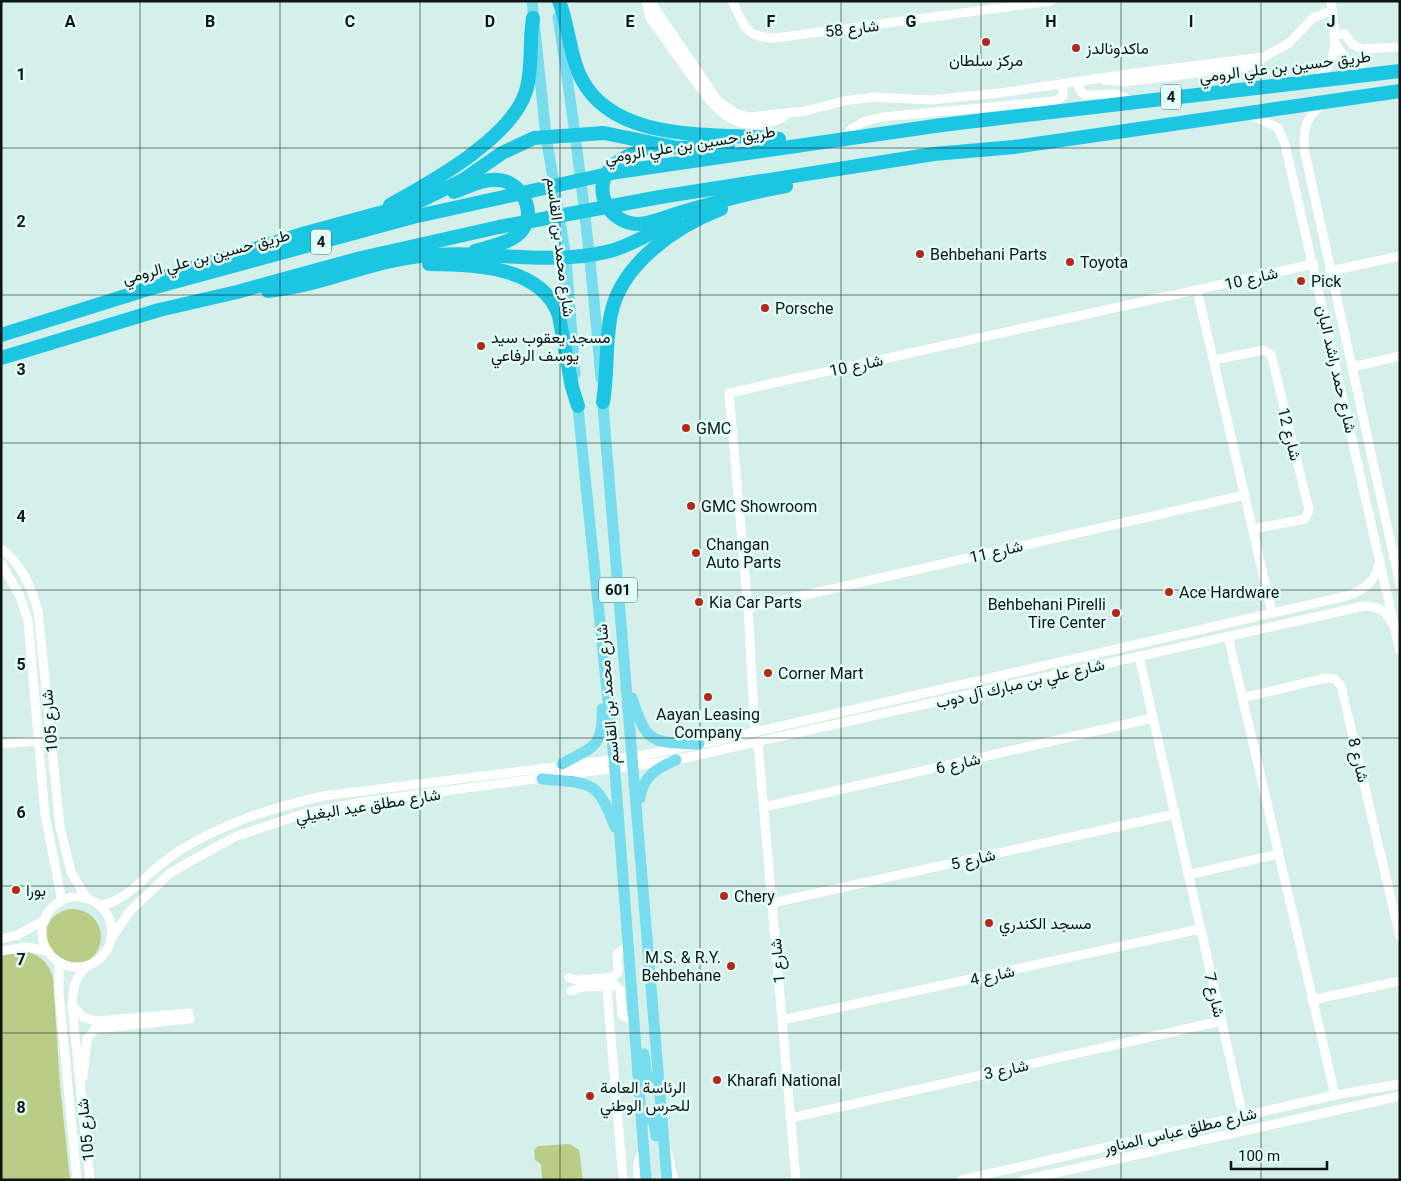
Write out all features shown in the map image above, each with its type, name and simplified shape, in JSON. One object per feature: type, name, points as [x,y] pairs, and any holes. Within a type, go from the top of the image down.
[{"type":"highway","points":[[557,1],[581,77],[595,97],[612,112],[641,124],[683,133],[779,139]]},
{"type":"highway","points":[[368,217],[435,179],[464,159],[486,142],[513,115],[522,101],[528,85],[533,18]]},
{"type":"highway","name":"طريق حسين بن علي الرومي","points":[[1,334],[148,289],[413,217],[657,165],[942,125],[1400,70]]},
{"type":"highway","name":"4","points":[[1,358],[159,310],[238,292],[360,258],[499,227],[660,197],[934,154],[1014,146],[1400,90]]},
{"type":"highway","points":[[416,204],[463,180],[517,144],[546,136],[604,133],[657,145],[703,148],[898,125],[942,125]]},
{"type":"highway","points":[[657,145],[619,161],[610,168],[604,178],[603,200],[608,210],[616,218],[627,222],[650,222],[719,202],[782,187],[952,159],[1014,146]]},
{"type":"highway","points":[[148,289],[169,275],[194,266],[416,204],[486,181],[506,182],[522,192],[527,204],[528,217],[523,230],[514,237],[497,244],[462,254]]},
{"type":"highway","points":[[603,402],[610,316],[618,292],[631,272],[658,246],[703,216],[782,187]]},
{"type":"highway","points":[[238,292],[287,288],[420,256],[462,254],[566,258],[590,255],[628,245],[675,221],[719,202]]},
{"type":"highway","points":[[378,265],[462,265],[509,274],[536,284],[549,295],[558,310],[572,387],[578,406]]},
{"type":"main road","name":"شارع محمد بن القاسم","points":[[532,1],[546,136],[566,258],[578,406],[614,764],[646,1180]]},
{"type":"main road","name":"شارع محمد بن القاسم","points":[[557,1],[576,135],[590,255],[625,681],[634,762],[667,1180]]},
{"type":"main road","points":[[562,764],[593,747],[602,732],[597,590]]},
{"type":"main road","points":[[625,681],[640,723],[647,734],[666,743],[699,744]]},
{"type":"main road","points":[[638,815],[643,785],[648,776],[663,765],[676,760]]},
{"type":"main road","points":[[542,779],[577,782],[598,792],[607,804],[620,840]]},
{"type":"main road","points":[[631,982],[638,993],[646,1075],[652,1079],[658,1073]]},
{"type":"main road","points":[[642,1124],[649,1117],[655,1123],[660,1180]]},
{"type":"street","points":[[646,1],[650,18],[720,112],[737,121],[760,124],[776,121],[788,114]]},
{"type":"street","points":[[650,1],[672,36],[724,106],[735,113],[748,117],[788,114],[859,99],[892,97],[938,99],[1264,57],[1289,43],[1314,17],[1332,11]]},
{"type":"street","name":"شارع 58","points":[[732,1],[747,30],[756,38],[775,38],[1051,1]]},
{"type":"street","points":[[1316,79],[1331,62],[1336,46],[1331,1]]},
{"type":"street","points":[[1334,34],[1345,34],[1352,44],[1362,48],[1400,47]]},
{"type":"street","points":[[1336,46],[1352,64],[1367,74]]},
{"type":"street","points":[[1078,82],[1080,90],[1085,95],[1115,94],[1132,101]]},
{"type":"street","points":[[850,130],[863,122],[882,117],[1055,101],[1064,93],[1063,84]]},
{"type":"street","name":"شارع حمد راشد البان","points":[[1329,100],[1318,108],[1306,123],[1303,137],[1305,153],[1400,585]]},
{"type":"street","name":"شارع حمد راشد البان","points":[[1242,112],[1260,117],[1278,128],[1289,156],[1400,651]]},
{"type":"street","points":[[1289,156],[1296,149],[1305,153]]},
{"type":"street","points":[[1330,271],[1400,256]]},
{"type":"street","name":"شارع 10","points":[[755,732],[748,608],[729,393],[1314,264]]},
{"type":"street","points":[[1197,290],[1272,613]]},
{"type":"street","name":"شارع 12","points":[[1214,360],[1262,350],[1271,354],[1309,510],[1304,519],[1253,529]]},
{"type":"street","points":[[1352,367],[1400,356]]},
{"type":"street","points":[[1361,474],[1371,476],[1376,471]]},
{"type":"street","points":[[1364,485],[1372,482],[1378,484]]},
{"type":"street","name":"شارع 11","points":[[748,608],[1245,495]]},
{"type":"street","name":"شارع 105","points":[[1,549],[22,571],[31,589],[38,611],[49,737],[60,827],[71,872],[87,899]]},
{"type":"street","name":"شارع علي بن مبارك آل دوب","points":[[634,762],[699,744],[1347,596],[1362,590],[1371,582],[1378,573],[1380,560]]},
{"type":"street","name":"شارع 105","points":[[1,563],[19,594],[25,610],[30,641],[37,741],[45,815],[62,901]]},
{"type":"street","points":[[1347,596],[1352,600],[1351,608]]},
{"type":"street","name":"شارع علي بن مبارك آل دوب","points":[[634,762],[676,760],[758,743],[1351,608],[1364,606],[1379,608],[1389,616],[1395,628]]},
{"type":"street","points":[[1228,636],[1335,1095]]},
{"type":"street","points":[[30,641],[35,638],[42,640]]},
{"type":"street","name":"شارع 7","points":[[1139,656],[1243,1116]]},
{"type":"street","name":"شارع 8","points":[[1242,698],[1326,678],[1335,679],[1341,686],[1400,937]]},
{"type":"street","points":[[951,687],[948,694],[953,699]]},
{"type":"street","points":[[934,690],[940,695],[936,702]]},
{"type":"street","name":"شارع 6","points":[[764,807],[1153,718]]},
{"type":"street","points":[[1,744],[37,741]]},
{"type":"street","name":"شارع 1","points":[[758,743],[796,1180]]},
{"type":"street","name":"شارع مطلق عيد البغيلي","points":[[99,905],[116,900],[162,863],[192,844],[238,822],[265,812],[322,796],[562,764],[634,762]]},
{"type":"street","name":"شارع مطلق عيد البغيلي","points":[[111,939],[130,911],[170,873],[234,837],[268,824],[342,806],[542,779],[614,764]]},
{"type":"street","points":[[342,806],[352,800],[402,792],[403,785]]},
{"type":"street","name":"شارع 5","points":[[772,903],[1175,814]]},
{"type":"street","points":[[1188,875],[1278,854]]},
{"type":"street","points":[[70,898],[87,899],[99,905],[110,920],[111,939],[103,956],[87,966],[77,967],[59,962],[48,951],[42,930],[45,920],[49,912],[62,901],[70,898]]},
{"type":"street","points":[[1,939],[17,935],[45,920]]},
{"type":"street","name":"شارع 4","points":[[782,1020],[1200,929]]},
{"type":"street","points":[[571,991],[578,987],[606,982],[617,975],[617,954],[628,946]]},
{"type":"street","points":[[1,951],[27,947],[48,951]]},
{"type":"street","name":"شارع 105","points":[[59,962],[59,993],[77,1180]]},
{"type":"street","name":"شارع 105","points":[[87,966],[79,973],[73,985],[72,1006],[90,1180]]},
{"type":"street","points":[[569,978],[606,982],[619,988],[622,1015],[634,1022]]},
{"type":"street","points":[[1312,1000],[1400,981]]},
{"type":"street","points":[[606,982],[622,1180]]},
{"type":"street","points":[[72,1006],[82,1017],[95,1021],[190,1016],[96,1029],[87,1039],[81,1087]]},
{"type":"street","name":"شارع 3","points":[[791,1118],[1221,1022]]},
{"type":"street","name":"شارع مطلق عباس المناور","points":[[961,1180],[1335,1095],[1400,1084]]},
{"type":"street","name":"شارع مطلق عباس المناور","points":[[1024,1180],[1380,1099],[1400,1097]]},
{"type":"street","points":[[665,1148],[672,1165],[674,1180]]},
{"type":"street","points":[[638,1180],[638,1164],[644,1149]]},
{"type":"green space","points":[[68,909],[78,909],[93,917],[99,926],[101,937],[99,948],[93,957],[78,965],[68,965],[57,960],[50,953],[45,942],[45,932],[50,921],[57,914]]},
{"type":"green space","points":[[25,951],[43,960],[53,977],[60,1086],[70,1180],[1,1180],[1,956]]},
{"type":"green space","points":[[570,1144],[579,1150],[583,1180],[542,1180],[541,1164],[535,1160],[534,1150],[538,1146]]},
{"type":"place","name":"مركز سلطان","points":[[986,42]]},
{"type":"place","name":"ماكدونالدز","points":[[1076,48]]},
{"type":"place","name":"Behbehani Parts","points":[[920,254]]},
{"type":"place","name":"Toyota","points":[[1070,262]]},
{"type":"place","name":"Pick","points":[[1301,281]]},
{"type":"place","name":"Porsche","points":[[765,308]]},
{"type":"place","name":"مسجد يعقوب سيد يوسف الرفاعي","points":[[481,346]]},
{"type":"place","name":"GMC","points":[[686,428]]},
{"type":"place","name":"GMC Showroom","points":[[691,506]]},
{"type":"place","name":"Changan Auto Parts","points":[[696,553]]},
{"type":"place","name":"Ace Hardware","points":[[1169,592]]},
{"type":"place","name":"Kia Car Parts","points":[[699,602]]},
{"type":"place","name":"Behbehani Pirelli Tire Center","points":[[1116,613]]},
{"type":"place","name":"Corner Mart","points":[[768,673]]},
{"type":"place","name":"Aayan Leasing Company","points":[[708,697]]},
{"type":"place","name":"بورا","points":[[16,890]]},
{"type":"place","name":"Chery","points":[[724,896]]},
{"type":"place","name":"مسجد الكندري","points":[[989,923]]},
{"type":"place","name":"M.S. & R.Y. Behbehane","points":[[731,966]]},
{"type":"place","name":"Kharafi National","points":[[717,1080]]},
{"type":"place","name":"الرئاسة العامة للحرس الوطني","points":[[590,1096]]}]
